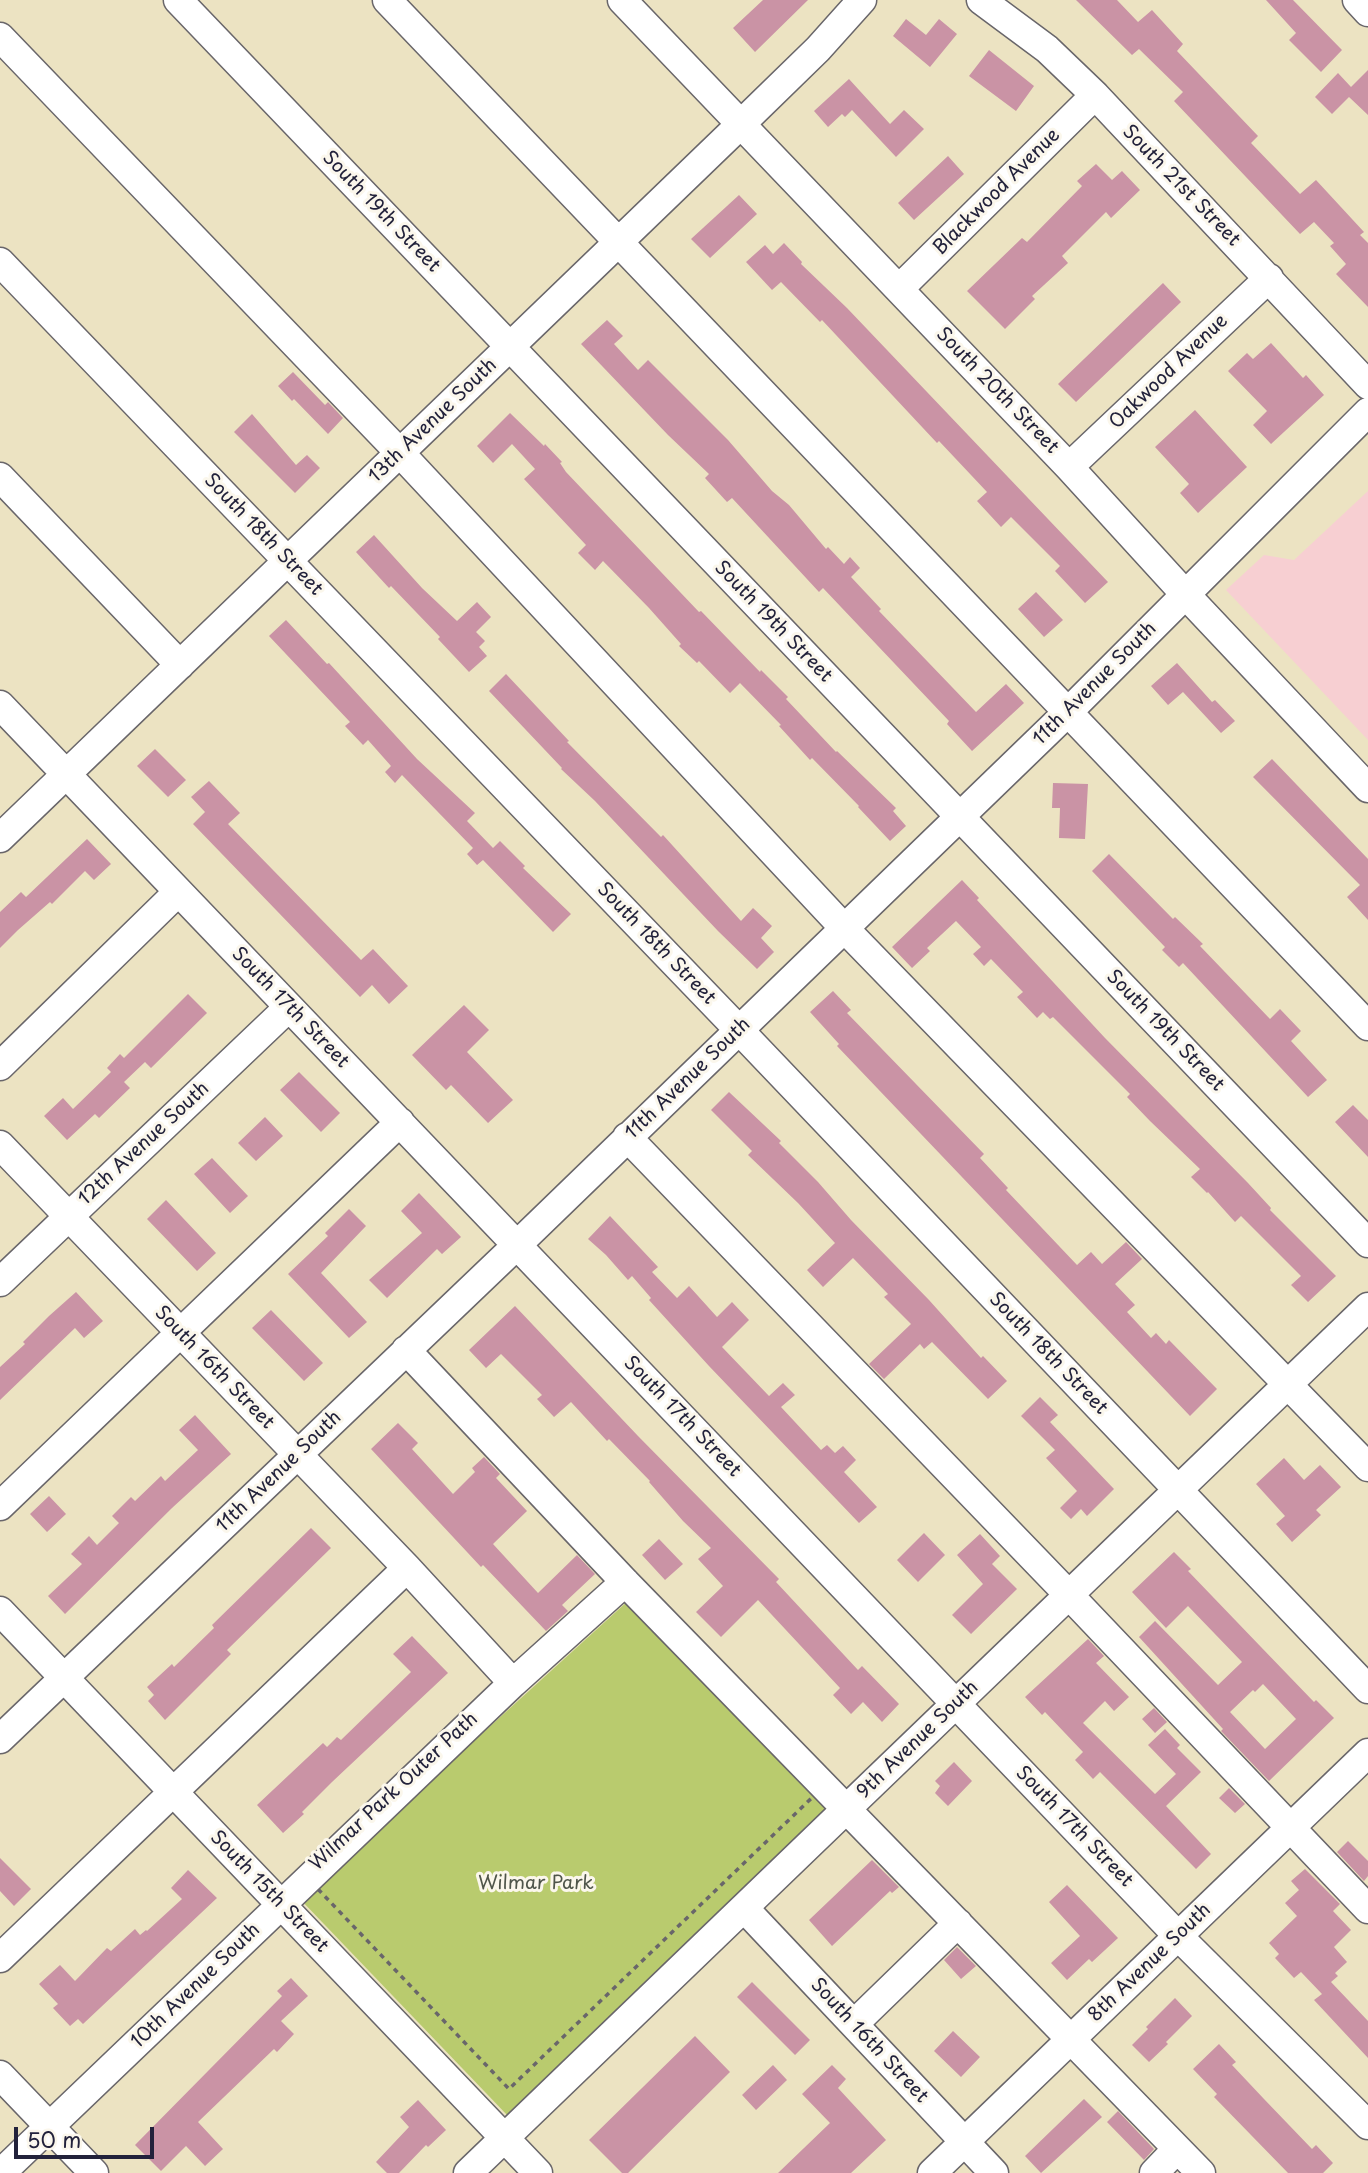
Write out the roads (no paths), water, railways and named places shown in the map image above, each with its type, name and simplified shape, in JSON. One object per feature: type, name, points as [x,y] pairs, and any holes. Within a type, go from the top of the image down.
[{"type":"street","name":"South 19th Street","points":[[178,0],[1368,1243]]},
{"type":"street","points":[[387,0],[1368,1026]]},
{"type":"street","name":"South 20th Street","points":[[622,0],[900,288],[1368,788]]},
{"type":"street","name":"13th Avenue South","points":[[0,838],[741,124],[818,49],[862,0]]},
{"type":"street","name":"South 21st Street","points":[[981,0],[1047,49],[1095,95],[1368,385]]},
{"type":"street","points":[[1357,0],[1368,12]]},
{"type":"street","points":[[0,37],[400,453],[844,928],[1368,1467]]},
{"type":"street","name":"Blackwood Avenue","points":[[900,288],[1095,95]]},
{"type":"street","name":"South 18th Street","points":[[0,261],[1368,1689]]},
{"type":"street","name":"Oakwood Avenue","points":[[1069,467],[1269,278]]},
{"type":"street","name":"11th Avenue South","points":[[0,1739],[960,817],[1368,412]]},
{"type":"street","points":[[0,477],[180,664]]},
{"type":"street","name":"South 17th Street","points":[[0,705],[1178,1936],[1368,2125]]},
{"type":"street","points":[[0,1066],[178,892]]},
{"type":"street","name":"12th Avenue South","points":[[0,1282],[289,1007]]},
{"type":"street","points":[[0,1506],[400,1122]]},
{"type":"street","points":[[627,1138],[1368,1909]]},
{"type":"street","name":"South 16th Street","points":[[0,1145],[407,1567],[513,1683]]},
{"type":"street","name":"9th Avenue South","points":[[468,2173],[1368,1307]]},
{"type":"street","points":[[407,1350],[625,1582],[1201,2173]]},
{"type":"street","points":[[0,1958],[407,1567]]},
{"type":"street","name":"10th Avenue South","points":[[1,2173],[513,1683],[625,1582]]},
{"type":"street","name":"South 15th Street","points":[[0,1611],[538,2173]]},
{"type":"street","name":"8th Avenue South","points":[[932,2173],[1368,1753]]},
{"type":"street","name":"South 16th Street","points":[[744,1908],[994,2173]]},
{"type":"street","points":[[854,2024],[958,1923]]},
{"type":"street","points":[[0,2075],[94,2173]]},
{"type":"street","points":[[1154,2173],[1177,2149]]},
{"type":"park label","name":"Wilmar Park","points":[[536,1884]]}]
